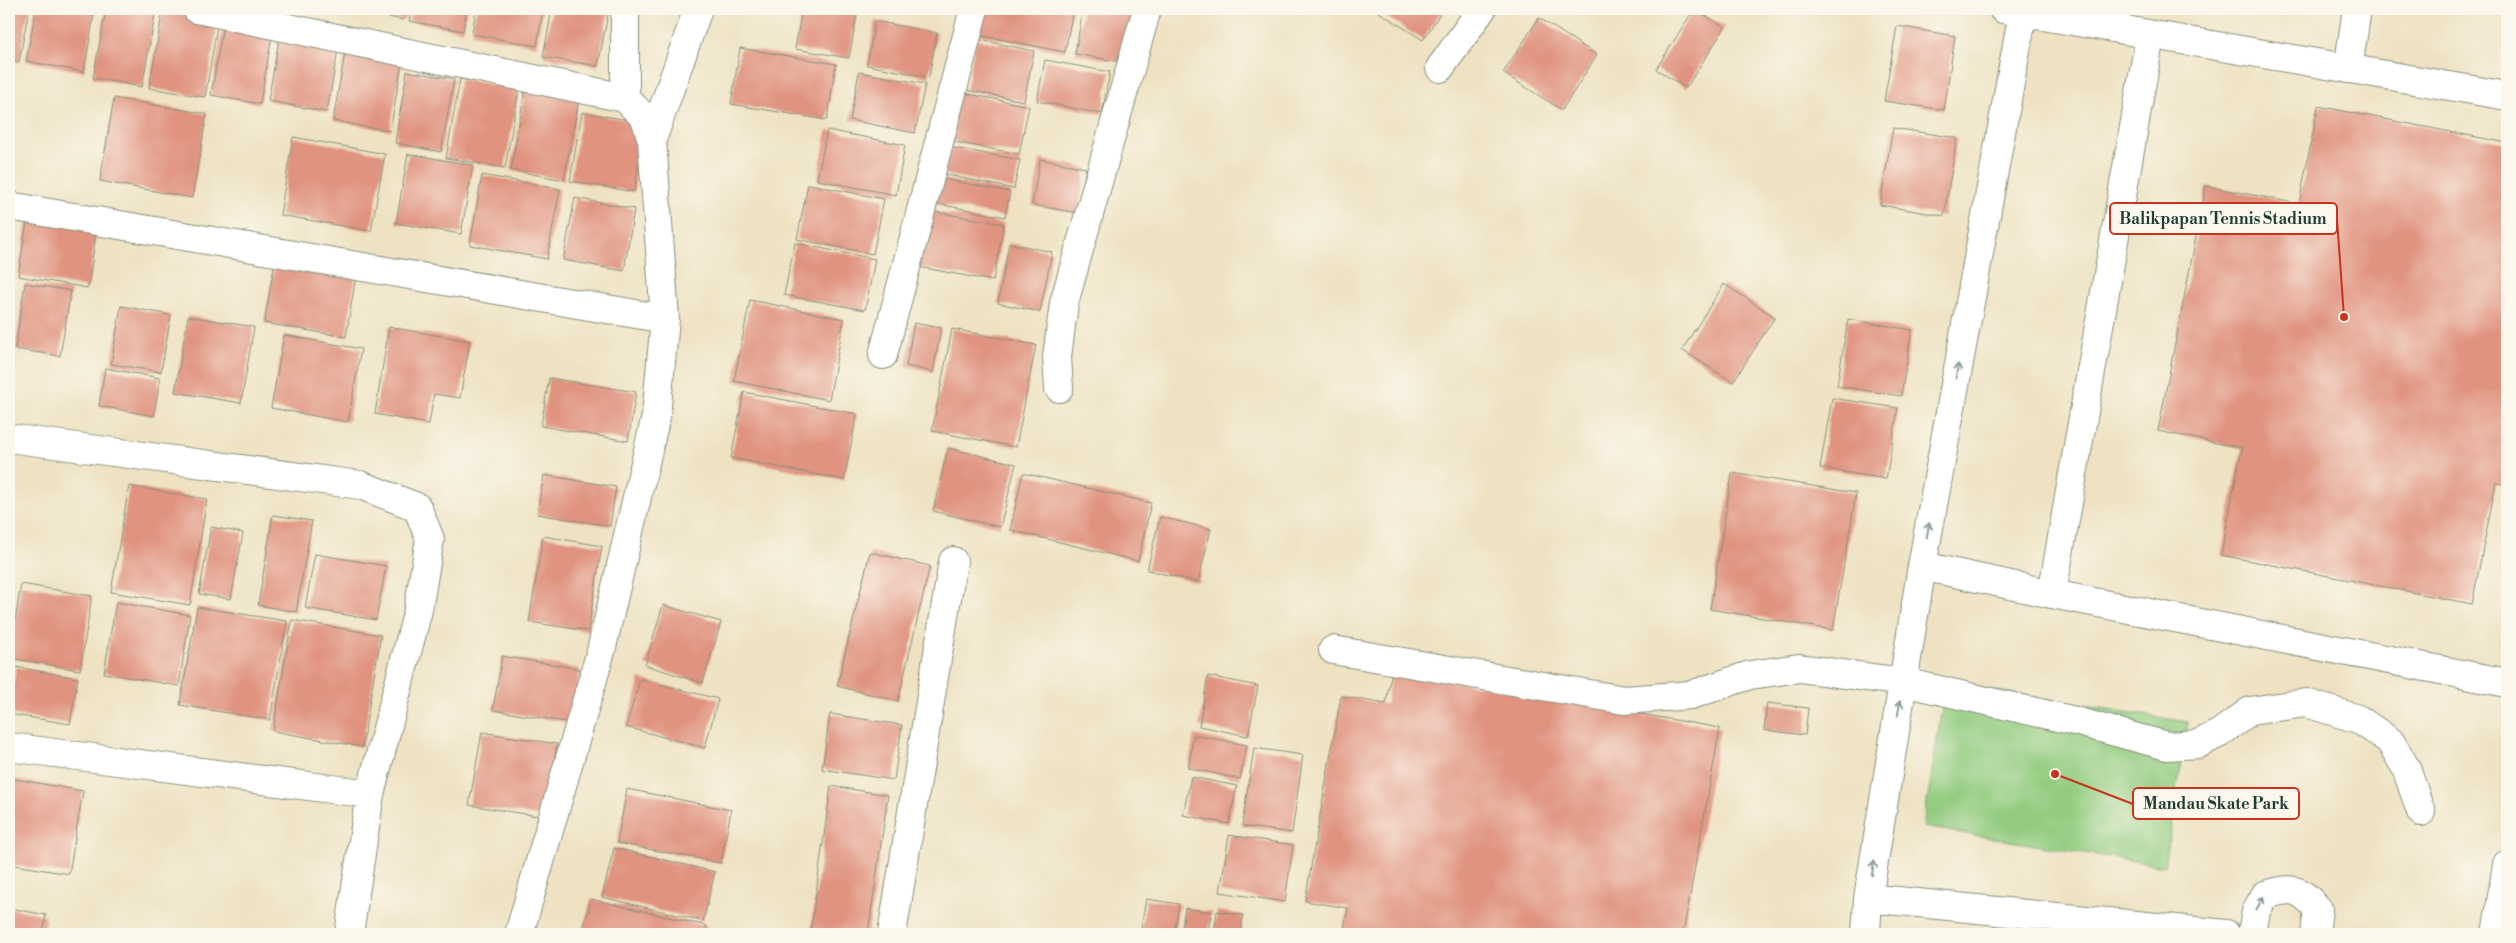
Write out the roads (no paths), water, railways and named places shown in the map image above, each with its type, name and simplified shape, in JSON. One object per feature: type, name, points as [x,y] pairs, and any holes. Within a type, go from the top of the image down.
[{"type":"street","points":[[197,9],[625,98],[645,118],[652,140],[665,319],[656,416],[604,642],[519,934]]},
{"type":"street","points":[[625,9],[625,98]]},
{"type":"street","points":[[652,140],[698,9]]},
{"type":"street","points":[[882,355],[974,9]]},
{"type":"street","points":[[1059,388],[1057,357],[1064,303],[1147,9]]},
{"type":"street","points":[[1440,68],[1482,9]]},
{"type":"street","points":[[2348,69],[2357,9]]},
{"type":"street","points":[[1866,934],[1868,898],[2013,10],[2150,36],[2507,96]]},
{"type":"street","points":[[2052,594],[2150,36]]},
{"type":"street","points":[[9,206],[665,319]]},
{"type":"street","points":[[9,438],[360,485],[417,507],[430,538],[420,601],[370,794],[349,934]]},
{"type":"street","points":[[892,934],[953,561]]},
{"type":"street","points":[[1922,566],[2052,594],[2507,683]]},
{"type":"street","points":[[1333,650],[1624,700],[1691,695],[1750,675],[1799,668],[1903,682],[2075,721],[2167,746],[2198,744],[2220,733],[2250,711],[2306,703],[2358,719],[2390,741],[2406,768],[2421,812]]},
{"type":"street","points":[[9,746],[370,794]]},
{"type":"street","points":[[2496,934],[2507,864]]},
{"type":"street","points":[[2252,934],[2256,911],[2265,895],[2287,888],[2306,896],[2318,909],[2315,934]]},
{"type":"street","points":[[1868,898],[2226,934]]},
{"type":"place","name":"Balikpapan Tennis Stadium","points":[[2344,317]]},
{"type":"place","name":"Mandau Skate Park","points":[[2055,774]]}]
